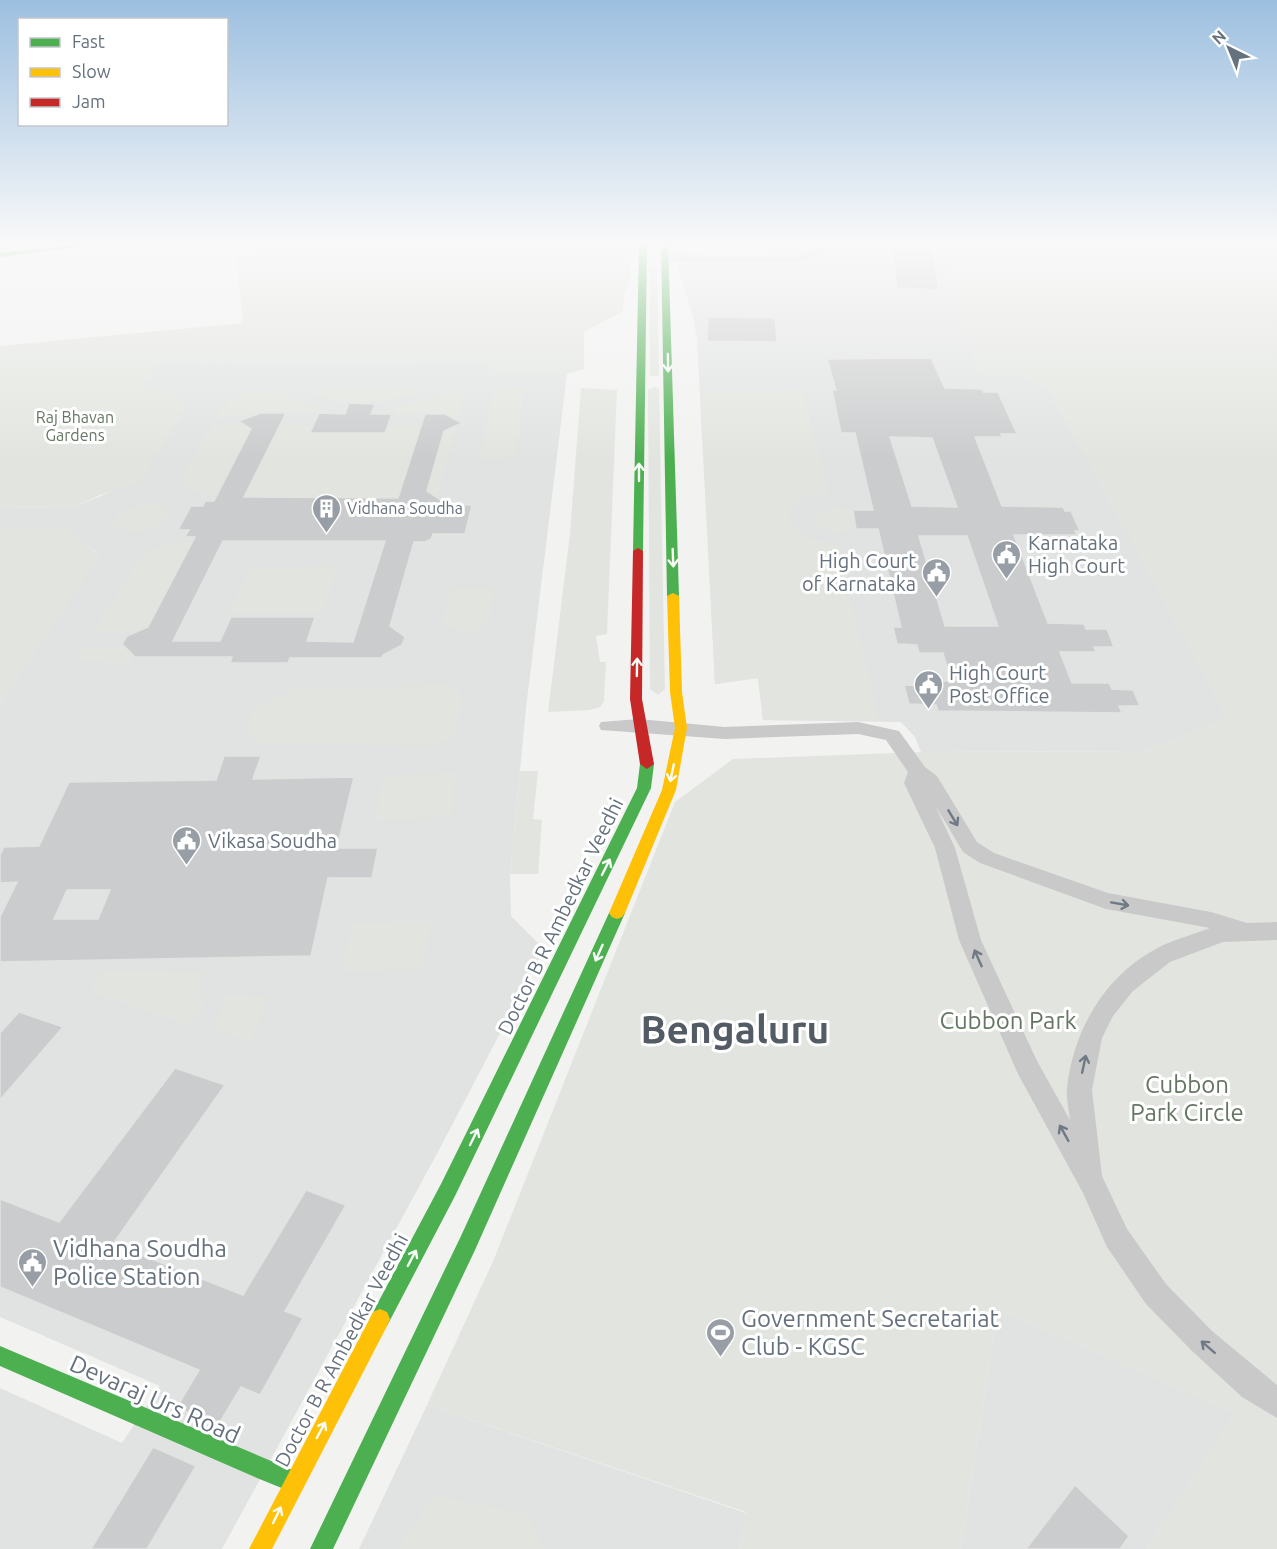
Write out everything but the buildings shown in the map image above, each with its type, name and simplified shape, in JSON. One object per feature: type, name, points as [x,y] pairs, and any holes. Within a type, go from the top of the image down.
[{"type":"main road","name":"Doctor B R Ambedkar Veedhi","points":[[260,1549],[448,1190],[639,800],[648,758],[640,729],[636,699],[642,314]]},
{"type":"main road","points":[[321,1549],[477,1224],[639,864],[669,790],[680,734],[676,692],[667,314]]},
{"type":"main road","name":"Devaraj Urs Road","points":[[0,1356],[161,1424],[210,1449],[294,1482]]},
{"type":"street","points":[[640,729],[680,734],[865,741],[892,735],[918,772],[930,781],[970,847],[987,858],[1106,901],[1211,920],[1244,931]]},
{"type":"street","points":[[918,772],[914,783],[945,848],[970,940],[1027,1067],[1092,1184],[1117,1238],[1156,1294],[1202,1341],[1253,1386],[1277,1402]]},
{"type":"street","points":[[1092,1184],[1078,1090],[1090,1036],[1105,1009],[1125,984],[1162,956],[1221,933],[1277,931]]},
{"type":"shaded area","name":"High Court of Karnataka","points":[[692,314],[963,314],[978,374],[1025,375],[1050,391],[1228,718],[1145,751],[921,752],[915,737],[901,722],[763,720],[758,678],[715,684],[697,339]]},
{"type":"shaded area","points":[[492,362],[489,374],[567,374],[526,708],[510,874],[511,916],[544,949],[439,1150],[222,1549],[0,1549],[0,1388],[122,1443],[160,1386],[0,1317],[0,703],[99,556],[96,551],[74,540],[69,530],[0,529],[0,508],[75,507],[117,489],[163,391],[138,387],[155,363]]},
{"type":"shaded area","points":[[998,1309],[1234,1413],[1147,1549],[961,1549]]},
{"type":"shaded area","points":[[427,1405],[746,1513],[739,1549],[359,1549]]},
{"type":"green space","name":"Raj Bhavan Gardens","points":[[242,314],[617,314],[584,332],[584,369],[566,374],[488,374],[492,362],[155,363],[138,387],[181,397],[185,409],[141,482],[100,495],[75,507],[0,508],[0,346],[243,323]]},
{"type":"green space","points":[[650,314],[658,314],[659,376],[650,376]]},
{"type":"green space","name":"Cubbon Park","points":[[963,314],[1277,314],[1277,1549],[1147,1549],[1233,1413],[998,1309],[961,1549],[739,1549],[746,1512],[427,1405],[494,1259],[675,802],[733,759],[921,752],[1145,751],[1227,718],[1050,391],[1025,375],[978,374]]},
{"type":"green space","points":[[655,387],[659,389],[665,689],[658,695],[650,689],[648,390]]},
{"type":"green space","points":[[310,388],[424,389],[382,401],[349,403],[321,396]]},
{"type":"green space","points":[[581,388],[617,390],[607,634],[596,636],[600,662],[606,662],[604,701],[600,707],[590,710],[548,712],[570,534]]},
{"type":"green space","points":[[279,389],[302,404],[324,408],[322,413],[216,417],[228,403],[243,394]]},
{"type":"green space","points":[[462,389],[465,391],[438,496],[425,496],[448,414],[393,414],[395,409]]},
{"type":"green space","points":[[494,389],[524,389],[516,458],[479,459]]},
{"type":"green space","points":[[802,390],[829,494],[808,497],[795,503],[789,511],[788,519],[804,535],[819,541],[837,544],[879,721],[763,720],[758,678],[715,684],[701,391]]},
{"type":"green space","points":[[212,425],[253,426],[216,496],[178,484]]},
{"type":"green space","points":[[280,425],[313,426],[310,433],[385,433],[388,426],[421,426],[398,498],[244,497]]},
{"type":"green space","points":[[147,504],[164,507],[168,512],[161,524],[146,530],[129,531],[115,528],[112,524],[118,513]]},
{"type":"green space","points":[[835,506],[853,510],[855,531],[830,532],[816,524],[815,515]]},
{"type":"green space","points":[[60,528],[69,530],[76,540],[93,549],[100,556],[0,703],[0,529]]},
{"type":"green space","points":[[179,542],[193,542],[146,631],[94,631],[144,552]]},
{"type":"green space","points":[[338,566],[322,612],[230,612],[250,567]]},
{"type":"green space","points":[[449,589],[494,589],[490,615],[486,624],[475,631],[468,631],[448,626],[443,622]]},
{"type":"green space","points":[[81,648],[137,648],[129,663],[80,660],[77,657]]},
{"type":"green space","points":[[446,685],[456,687],[459,692],[460,711],[455,737],[431,746],[260,745],[248,731],[253,707],[283,696],[290,689]]},
{"type":"green space","points":[[520,771],[538,771],[533,819],[542,820],[538,874],[510,874]]},
{"type":"green space","points":[[455,773],[451,817],[376,820],[383,775]]},
{"type":"green space","points":[[430,922],[423,970],[342,971],[353,923]]},
{"type":"green space","points":[[101,971],[204,973],[196,994],[206,994],[197,1019],[186,1024],[92,992]]},
{"type":"green space","points":[[226,995],[268,997],[252,1041],[214,1030]]},
{"type":"green space","points":[[434,1496],[526,1513],[544,1549],[397,1549]]},
{"type":"traffic: fast","points":[[638,551],[642,314]]},
{"type":"traffic: fast","points":[[666,314],[673,596]]},
{"type":"traffic: fast","points":[[380,1319],[448,1190],[644,788],[647,764]]},
{"type":"traffic: fast","points":[[321,1549],[468,1243],[617,913]]},
{"type":"traffic: fast","points":[[0,1356],[294,1482]]},
{"type":"traffic: slow","points":[[617,913],[669,790],[681,728],[676,692],[673,596]]},
{"type":"traffic: slow","points":[[260,1549],[380,1319]]},
{"type":"traffic: jam","points":[[638,551],[636,699],[647,764]]},
{"type":"place","name":"Vidhana Soudha","points":[[326,534]]},
{"type":"place","name":"Karnataka High Court","points":[[1007,580]]},
{"type":"place","name":"High Court of Karnataka","points":[[937,598]]},
{"type":"place","name":"High Court Post Office","points":[[928,710]]},
{"type":"place","name":"Vikasa Soudha","points":[[187,866]]},
{"type":"place","name":"Vidhana Soudha Police Station","points":[[32,1288]]},
{"type":"place","name":"Government Secretariat Club - KGSC","points":[[720,1358]]},
{"type":"district","name":"Bengaluru","points":[[735,1028]]},
{"type":"park label","name":"Cubbon Park Circle","points":[[1187,1098]]}]
